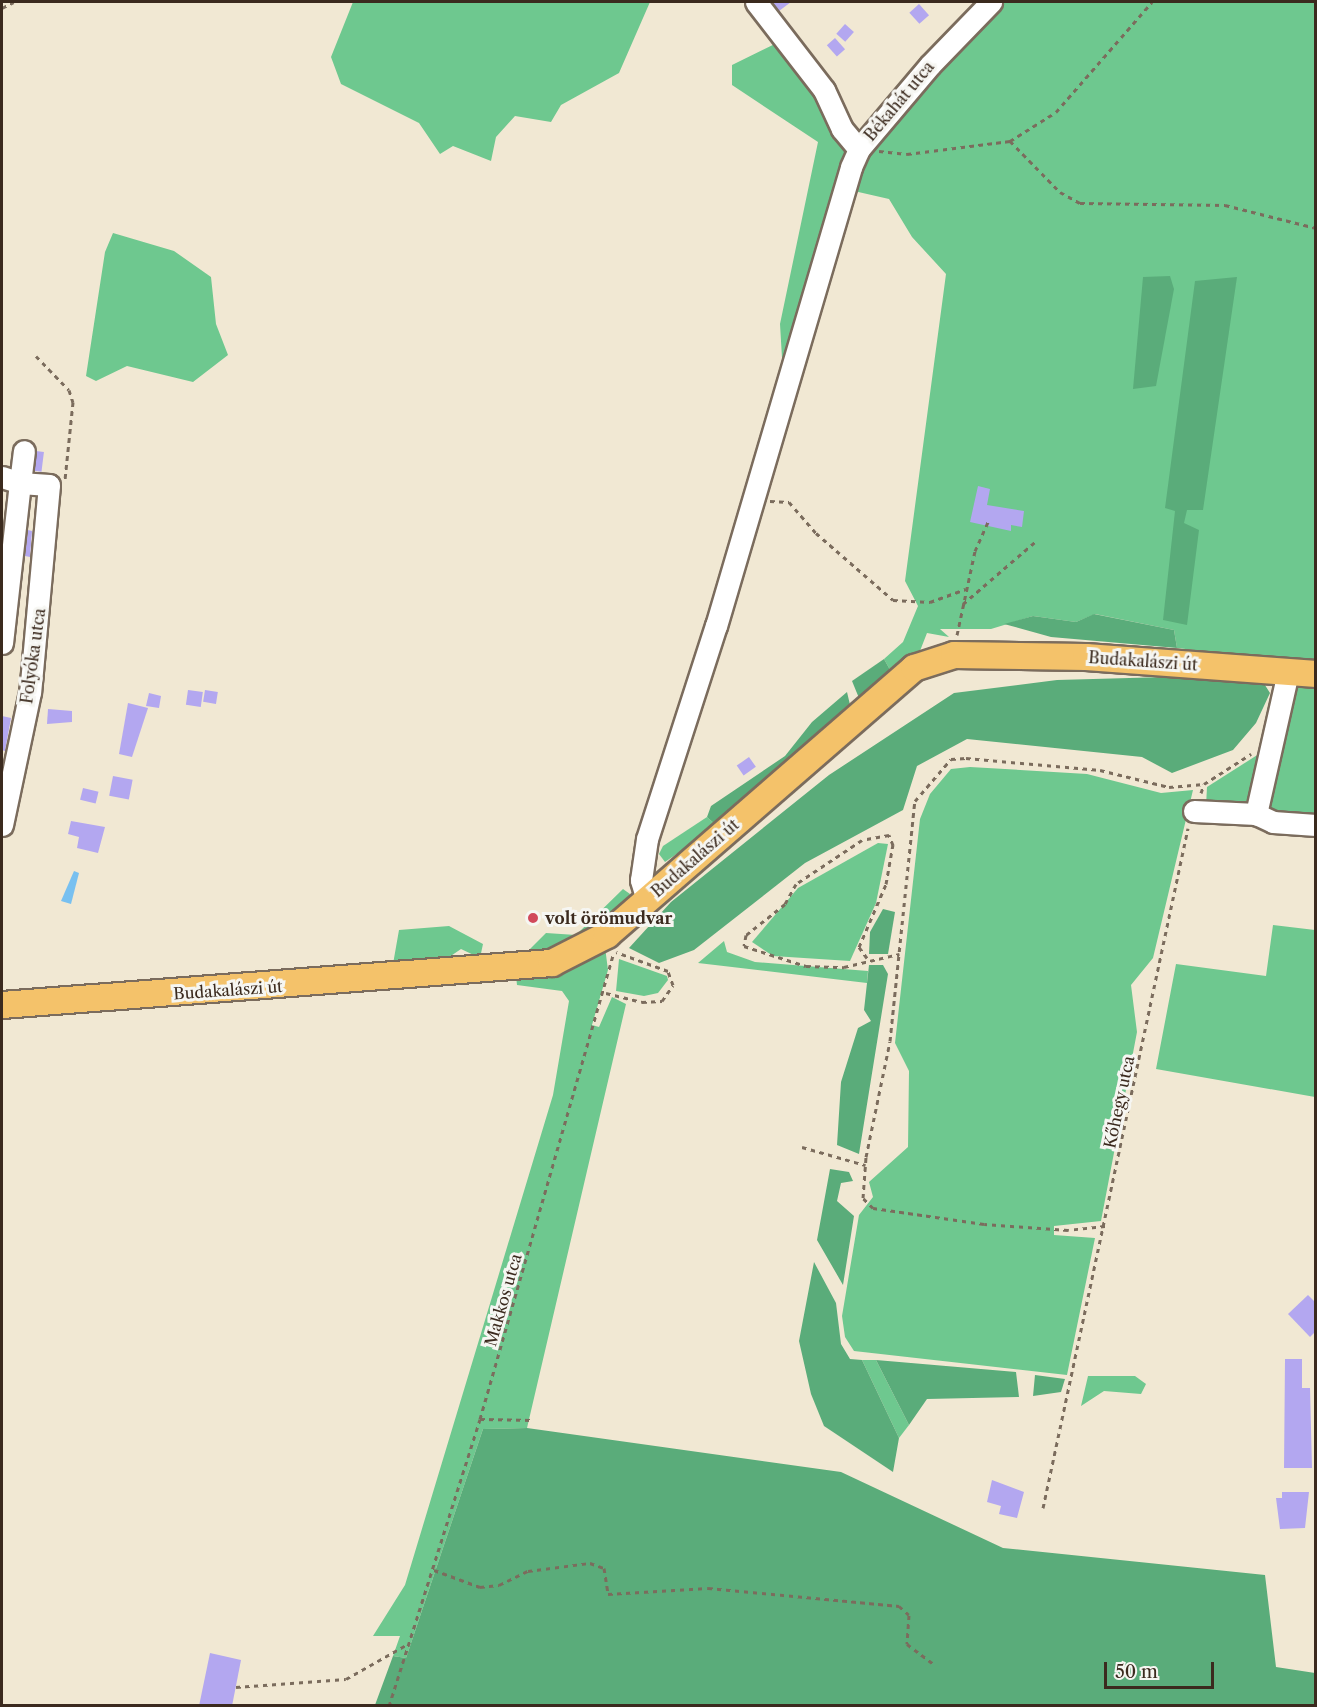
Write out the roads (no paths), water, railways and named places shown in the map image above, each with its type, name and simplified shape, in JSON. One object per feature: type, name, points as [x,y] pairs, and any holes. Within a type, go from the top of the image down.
[{"type":"main road","name":"Budakalászi út","points":[[2,1005],[513,969],[552,963],[611,943],[647,900],[914,668],[954,655],[1086,657],[1316,675]]},
{"type":"street","name":"Békahát utca","points":[[756,2],[824,90],[842,129],[859,149],[991,2]]},
{"type":"street","points":[[647,900],[641,880],[647,839],[751,500],[826,238],[859,149]]},
{"type":"street","points":[[2,643],[11,480],[24,451]]},
{"type":"street","name":"Folyóka utca","points":[[2,825],[30,692],[49,485],[11,480]]},
{"type":"street","points":[[1256,814],[1270,733],[1288,672]]},
{"type":"street","points":[[1194,811],[1256,814],[1273,822],[1316,825]]},
{"type":"water","points":[[74,871],[79,873],[71,904],[61,901]]},
{"type":"place","name":"volt örömudvar","points":[[533,918]]}]
